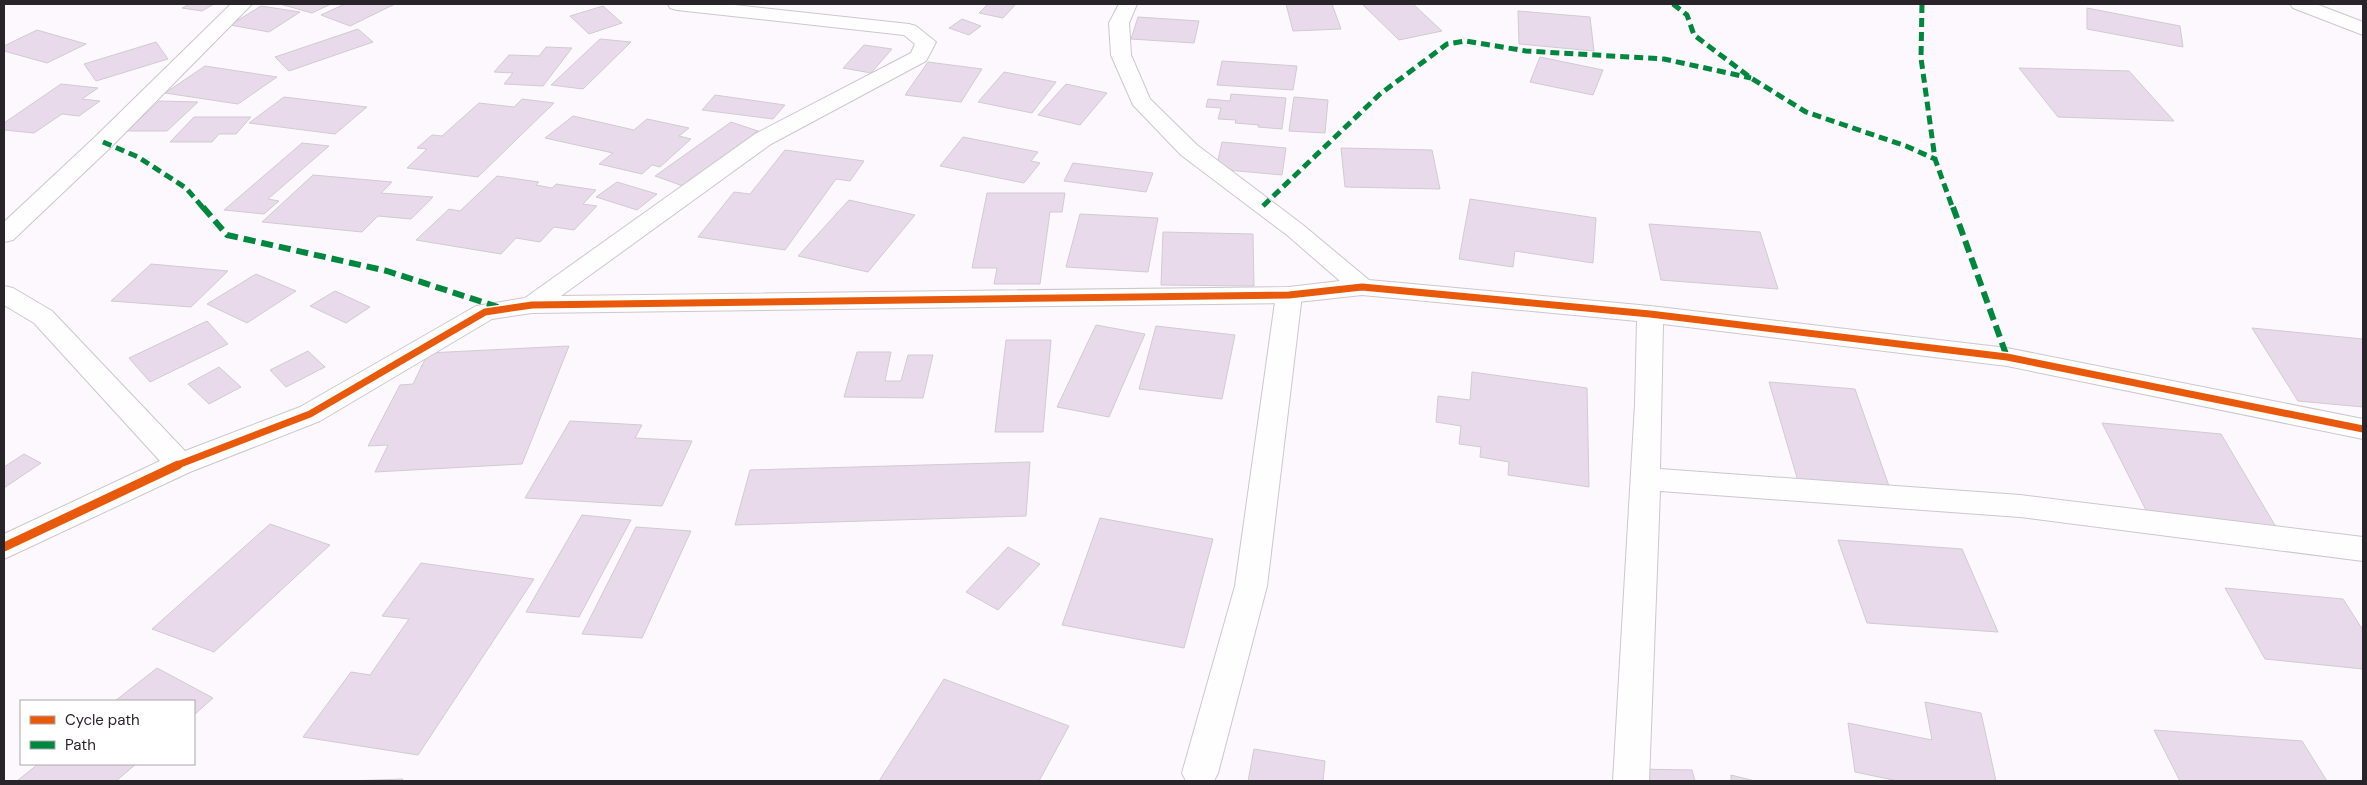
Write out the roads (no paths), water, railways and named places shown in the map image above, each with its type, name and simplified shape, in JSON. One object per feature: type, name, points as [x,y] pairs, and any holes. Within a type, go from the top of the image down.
[{"type":"street","points":[[4,235],[110,135],[242,4]]},
{"type":"street","points":[[532,305],[763,139],[919,57],[926,42],[909,30],[677,4]]},
{"type":"street","points":[[1128,4],[1119,23],[1121,55],[1140,101],[1189,150],[1295,230],[1362,287]]},
{"type":"street","points":[[2300,4],[2363,29]]},
{"type":"street","points":[[4,547],[180,464],[310,414],[485,312],[532,305],[1289,295],[1362,287],[1650,314],[2007,357],[2363,429]]},
{"type":"street","points":[[4,294],[43,317],[180,464]]},
{"type":"street","points":[[1200,773],[1251,586],[1289,295]]},
{"type":"street","points":[[1631,781],[1646,479],[1650,314]]},
{"type":"street","points":[[1646,479],[2020,506],[2363,549]]}]
